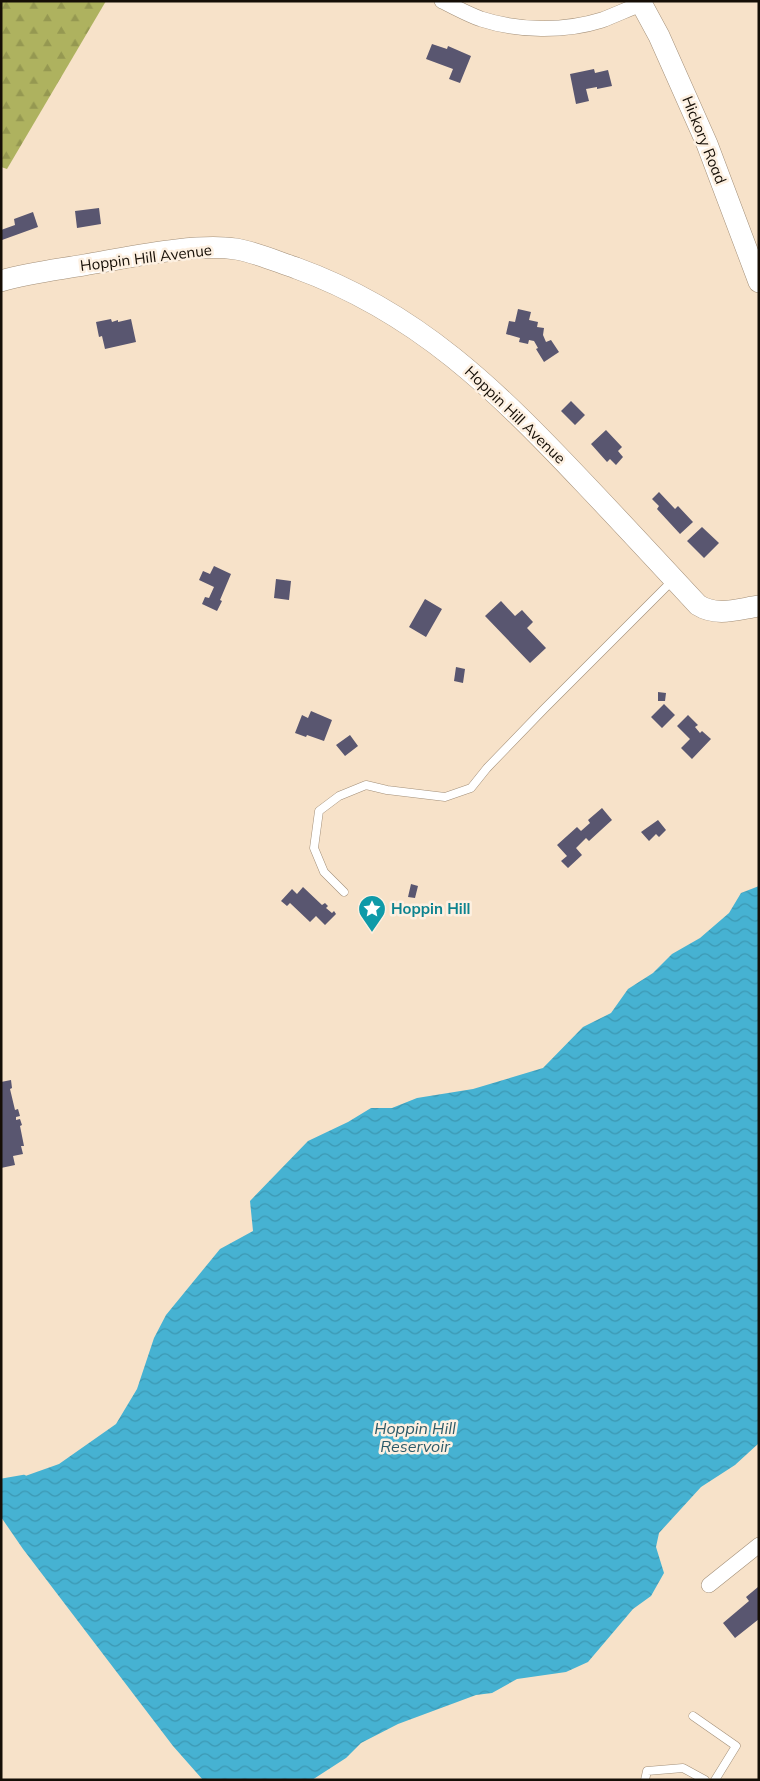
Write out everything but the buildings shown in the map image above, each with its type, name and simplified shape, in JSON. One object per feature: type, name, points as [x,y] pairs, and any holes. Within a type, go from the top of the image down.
[{"type":"street","points":[[442,1],[480,18],[508,26],[539,28],[567,28],[601,20],[641,2]]},
{"type":"street","name":"Hickory Road","points":[[641,2],[703,136],[759,282]]},
{"type":"street","name":"Hoppin Hill Avenue","points":[[1,281],[36,272],[203,248],[237,249],[298,269],[353,291],[422,333],[463,364],[505,401],[698,605],[711,612],[759,606]]},
{"type":"street","points":[[708,1585],[759,1545]]},
{"type":"lane","points":[[344,892],[324,872],[314,848],[319,811],[339,796],[366,785],[387,790],[445,796],[471,788],[487,768],[544,708],[674,579]]},
{"type":"lane","points":[[693,1716],[736,1746],[715,1780]]},
{"type":"lane","points":[[645,1780],[647,1771],[684,1768],[705,1780]]},
{"type":"green space","points":[[1,1],[106,1],[7,169],[1,167]]},
{"type":"water","name":"Hoppin Hill Reservoir","points":[[759,886],[759,1443],[735,1465],[701,1487],[659,1533],[656,1547],[664,1573],[651,1596],[633,1609],[588,1662],[566,1672],[517,1679],[492,1693],[476,1695],[398,1724],[361,1743],[346,1758],[312,1780],[203,1780],[173,1746],[23,1549],[1,1517],[1,1479],[14,1480],[59,1464],[116,1424],[137,1389],[154,1338],[166,1315],[220,1249],[253,1231],[250,1201],[308,1141],[348,1122],[371,1108],[392,1108],[417,1098],[473,1089],[543,1068],[583,1027],[611,1013],[628,989],[653,973],[672,954],[700,938],[729,913],[741,893]]},
{"type":"waterway","points":[[1,1481],[24,1477]]},
{"type":"place","name":"Hoppin Hill","points":[[372,933]]}]
